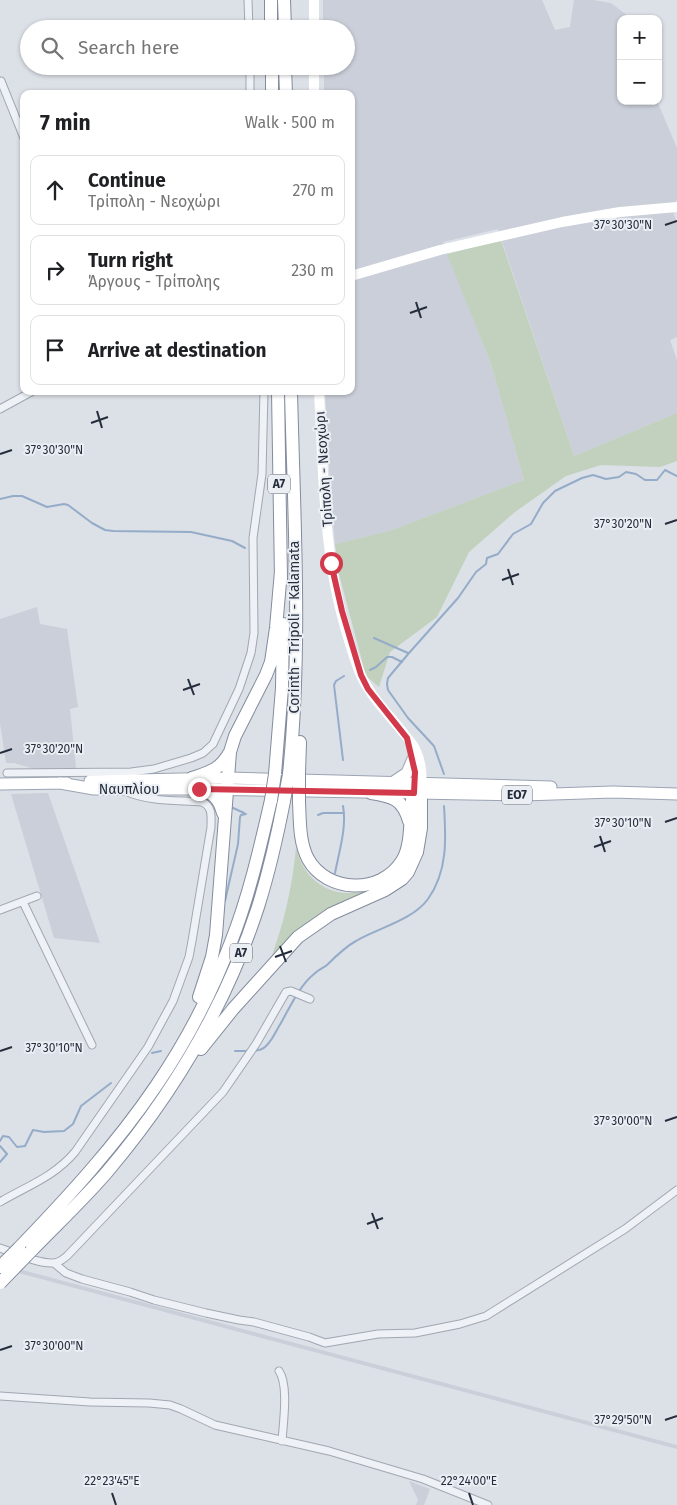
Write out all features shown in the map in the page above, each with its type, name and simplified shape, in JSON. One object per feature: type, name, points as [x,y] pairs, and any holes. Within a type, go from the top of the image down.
[{"type":"highway","points":[[270,0],[271,20]]},
{"type":"highway","points":[[284,0],[284,20]]},
{"type":"highway","points":[[272,75],[272,90]]},
{"type":"highway","points":[[285,75],[286,90]]},
{"type":"highway","name":"Corinth - Tripoli - Kalamata","points":[[0,1283],[25,1249],[112,1144],[157,1085],[216,978],[232,941],[253,877],[271,800],[275,774],[282,688],[283,640],[278,395]]},
{"type":"highway","name":"Corinth - Tripoli - Kalamata","points":[[0,1267],[25,1249],[78,1204],[106,1173],[168,1093],[204,1032],[239,959],[256,914],[266,881],[284,801],[294,774],[297,640],[291,395]]},
{"type":"highway","points":[[224,818],[217,797],[195,784],[224,762],[266,675],[276,628],[281,571]]},
{"type":"highway","points":[[178,1050],[204,984],[216,935],[230,752]]},
{"type":"highway","points":[[294,774],[299,802],[302,840],[307,858],[320,874],[335,882],[352,885],[378,882],[392,873],[402,862],[408,849],[410,824],[418,788]]},
{"type":"highway","points":[[168,1093],[233,1010],[298,937],[331,914],[385,890],[402,879],[408,872],[417,852],[420,828],[418,788]]},
{"type":"highway","points":[[370,792],[396,799],[404,808],[410,824]]},
{"type":"main road","points":[[314,0],[314,20]]},
{"type":"main road","points":[[314,75],[314,90]]},
{"type":"main road","points":[[355,275],[440,250],[562,222],[620,212],[677,206]]},
{"type":"main road","name":"Τρίπολη - Νεοχώρι","points":[[319,395],[329,549],[335,584],[364,682],[418,754],[421,764],[418,788]]},
{"type":"main road","name":"Τρίπολη - Νεοχώρι","points":[[407,738],[418,788]]},
{"type":"main road","points":[[392,783],[407,772],[412,760]]},
{"type":"main road","name":"Ναυπλίου","points":[[60,783],[87,788],[120,789],[195,784]]},
{"type":"main road","name":"ΕΟ7","points":[[195,784],[392,783],[418,788],[524,795],[613,792],[677,794]]},
{"type":"main road","name":"Ναυπλίου","points":[[0,784],[195,784]]},
{"type":"main road","name":"ΕΟ7","points":[[228,784],[370,792],[418,788]]},
{"type":"street","points":[[248,0],[249,20]]},
{"type":"street","points":[[250,75],[250,90]]},
{"type":"street","points":[[1,81],[20,128]]},
{"type":"street","points":[[0,410],[26,395]]},
{"type":"street","points":[[8,772],[131,772],[154,769],[203,753],[213,744],[239,688],[251,653],[254,633],[253,538],[262,474],[264,395]]},
{"type":"street","points":[[0,1202],[50,1176],[75,1152],[148,1048],[173,1001],[189,957],[211,827],[209,806],[202,802],[145,798],[135,796],[120,789]]},
{"type":"street","points":[[0,910],[37,896]]},
{"type":"street","points":[[23,902],[92,1045]]},
{"type":"street","points":[[0,1248],[39,1261],[54,1263],[67,1256],[223,1092],[256,1044],[286,992],[291,991],[306,998]]},
{"type":"street","points":[[54,1263],[66,1273],[82,1279],[154,1300],[206,1313],[254,1322],[325,1343],[378,1334],[416,1334],[486,1316],[625,1229],[677,1190]]},
{"type":"street","points":[[279,1371],[283,1381],[284,1404],[282,1441]]},
{"type":"street","points":[[0,1396],[90,1402],[165,1404],[181,1409],[215,1425],[328,1451],[423,1479],[488,1505]]},
{"type":"shaded area","points":[[323,0],[542,0],[555,30],[570,27],[574,0],[593,0],[611,3],[627,15],[617,15],[617,105],[659,105],[677,148],[677,199],[673,212],[677,222],[677,337],[670,340],[677,360],[677,413],[574,456],[498,229],[443,242],[491,364],[524,480],[389,531],[335,544],[325,395],[355,395],[355,90],[324,90],[324,75],[355,75],[355,20],[323,20]]},
{"type":"shaded area","points":[[37,607],[40,624],[67,629],[78,707],[70,709],[76,768],[34,769],[14,763],[6,763],[0,723],[0,619]]},
{"type":"shaded area","points":[[48,793],[100,943],[54,938],[11,794]]},
{"type":"shaded area","points":[[0,1264],[677,1445],[677,1449],[0,1268]]},
{"type":"shaded area","points":[[409,1481],[430,1489],[424,1505],[416,1505],[418,1500]]},
{"type":"green space","points":[[501,240],[574,456],[677,413],[677,461],[660,467],[601,465],[566,476],[515,512],[469,552],[437,617],[390,652],[379,687],[366,676],[339,574],[335,544],[389,531],[524,480],[491,364],[447,254]]},
{"type":"green space","points":[[289,602],[291,660],[284,775],[266,861],[253,904],[221,985],[202,1024],[180,1062],[144,1115],[128,1138],[109,1159],[145,1110],[258,878],[288,628]]},
{"type":"green space","points":[[414,806],[419,806],[417,830],[412,853],[402,874],[384,890],[338,909],[305,929],[268,966],[286,908],[296,848],[303,866],[313,879],[326,888],[356,893],[371,889],[397,872],[406,858],[412,839]]},
{"type":"waterway","points":[[444,774],[434,746],[408,718],[388,690],[388,678],[458,598],[476,572],[486,564],[487,558],[498,554],[513,534],[531,524],[543,503],[555,491],[582,478],[593,475],[606,479],[619,477],[626,472],[636,474],[645,480],[657,480],[665,470],[677,476]]},
{"type":"waterway","points":[[0,499],[22,496],[47,507],[68,505],[105,530],[191,532],[232,541],[245,548]]},
{"type":"waterway","points":[[374,638],[408,653]]},
{"type":"waterway","points":[[370,670],[387,657],[392,657],[402,662]]},
{"type":"waterway","points":[[343,760],[334,685],[336,681],[344,676]]},
{"type":"waterway","points":[[335,873],[343,831],[343,806]]},
{"type":"waterway","points":[[255,1051],[262,1049],[270,1042],[298,992],[308,979],[352,943],[414,913],[428,899],[435,888],[442,866],[445,842],[444,806]]},
{"type":"waterway","points":[[231,807],[244,813]]},
{"type":"waterway","points":[[318,815],[323,813],[343,813]]},
{"type":"waterway","points":[[225,901],[238,844],[240,817],[246,814]]},
{"type":"waterway","points":[[152,1053],[161,1051]]},
{"type":"waterway","points":[[235,1051],[248,1051]]},
{"type":"waterway","points":[[0,1141],[3,1136],[9,1137],[17,1147],[25,1146],[33,1130],[44,1132],[64,1131],[73,1124],[81,1106],[111,1083]]},
{"type":"waterway","points":[[0,1146],[7,1154],[0,1162]]},
{"type":"route","points":[[199,789],[414,793],[415,772],[407,738],[364,682],[342,611],[331,563]]}]
